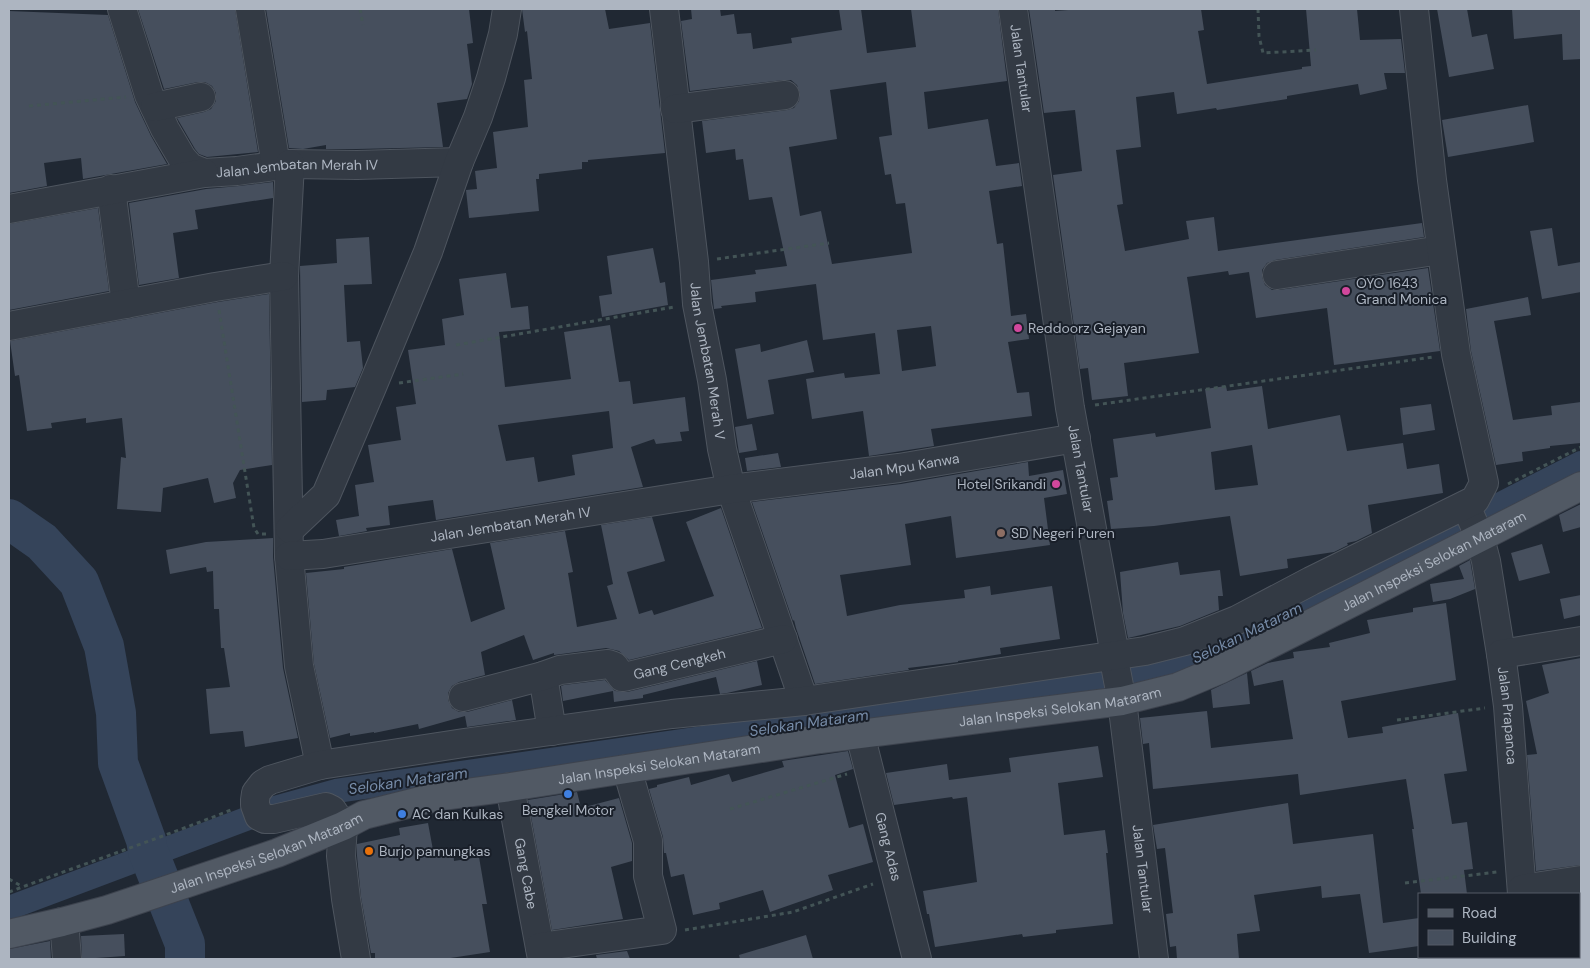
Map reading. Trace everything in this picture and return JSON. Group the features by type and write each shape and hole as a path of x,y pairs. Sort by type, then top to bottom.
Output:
{"main road":[{"name":"Jalan Inspeksi Selokan Mataram","path":"9,934 107,910 277,853 343,826 364,815 436,796 510,787 860,734 1118,678 1178,687 1212,673 1319,598 1473,516 1581,486"}],"street":[{"name":"Jalan Jembatan Merah IV","path":"122,9 152,101 165,129 182,158 190,167 204,173 237,171 283,164 357,165 459,162"},
{"path":"250,9 283,164 289,556 299,666 320,765"},
{"path":"290,529 326,495 372,387 428,252 459,162 478,117 504,34 507,9"},
{"name":"Jalan Jembatan Merah V","path":"664,9 694,262 697,304 712,380 722,449 732,489 804,701"},
{"name":"Jalan Tantular","path":"1013,9 1070,408 1118,678 1154,959"},
{"path":"356,959 341,856 343,826 332,810 326,807 274,819 265,819 256,807 256,792 262,784 320,765 672,714 804,701 1118,678 1145,651 1185,640 1237,620 1319,598 1473,516 1484,483 1456,354 1432,180 1414,9"},
{"path":"676,109 785,95"},
{"path":"152,101 201,97"},
{"path":"9,209 204,173"},
{"path":"111,189 126,304"},
{"path":"1277,274 1441,250"},
{"path":"9,326 215,287 284,276"},
{"name":"Jalan Mpu Kanwa","path":"732,489 899,468 1076,438"},
{"name":"Jalan Jembatan Merah IV","path":"289,556 323,554 732,489"},
{"name":"Jalan Prapanca","path":"1473,516 1486,561 1508,706 1521,884"},
{"name":"Gang Cengkeh","path":"463,697 560,670 608,664 614,666 624,677 783,639"},
{"path":"1501,654 1581,641"},
{"path":"543,676 552,730"},
{"name":"Gang Adas","path":"860,734 916,959"},
{"path":"541,953 662,930 648,876 648,841 628,769"},
{"name":"Gang Cabe","path":"510,787 541,953"},
{"path":"1521,884 1581,880"},
{"path":"62,922 67,959"}],"path":[{"path":"360,9 363,25"},
{"path":"1258,9 1262,53 1316,50"},
{"path":"29,106 152,101"},
{"path":"694,262 829,243"},
{"path":"215,287 254,528"},
{"path":"456,345 697,304"},
{"path":"1070,408 1456,354"},
{"path":"372,387 463,374"},
{"path":"1473,516 1581,447"},
{"path":"1396,720 1508,706"},
{"path":"730,810 869,767"},
{"path":"9,892 180,830 256,807"},
{"path":"662,930 677,931 793,912 896,876"},
{"path":"9,879 23,887"},
{"path":"1405,883 1521,884"}],"building":[{"path":"138,9 235,9 258,152 207,157 199,154 177,118 211,109 216,101 216,93 212,86 205,82 164,89"},
{"path":"266,9 469,9 473,43 467,44 472,84 467,99 437,103 443,147 326,149 326,145 303,149 289,148"},
{"path":"522,9 605,9 609,29 650,23 665,153 588,160 588,162 582,162 582,169 539,174 539,179 536,179 539,211 469,218 466,190 477,189 475,171 497,168 493,132 528,127 524,80 532,79 527,31 525,32"},
{"path":"691,9 720,9 721,16 734,14 737,34 751,33 753,49 792,43 791,38 842,30 839,9 861,9 867,53 916,47 911,9 998,9 1007,81 924,92 928,129 988,119 996,166 1019,163 1022,186 989,191 997,244 1003,243 1011,316 1026,314 1029,339 1008,342 1017,393 1029,392 1032,416 931,429 934,446 869,456 863,411 812,419 806,379 844,373 845,378 880,374 875,333 823,340 816,284 755,292 756,302 721,306 722,308 714,309 711,280 756,274 755,270 787,266 772,197 749,200 743,159 736,160 735,149 706,153 702,121 787,110 794,108 799,101 800,94 797,85 791,80 690,91 681,21 692,19","holes":["886,82 892,135 879,137 885,175 891,174 896,204 905,203 912,253 832,264 821,211 800,216 789,147 837,139 830,90","931,326 936,366 902,371 897,330"]},
{"path":"1029,9 1055,9 1055,11 1081,9 1201,9 1204,30 1198,31 1207,84 1311,66 1306,9 1357,9 1360,40 1401,39 1405,73 1384,73 1387,89 1360,95 1358,84 1287,96 1287,99 1177,114 1174,92 1136,97 1141,147 1116,150 1123,204 1117,205 1125,251 1189,239 1186,221 1214,217 1218,251 1422,223 1424,237 1275,260 1267,263 1262,270 1262,277 1265,285 1272,290 1279,290 1428,268 1440,351 1334,365 1327,308 1256,318 1249,272 1229,275 1228,271 1187,277 1199,353 1124,363 1128,396 1092,400 1088,368 1080,369 1053,175 1082,171 1075,110 1044,113"},
{"path":"1437,9 1467,9 1472,37 1487,34 1494,69 1449,77"},
{"path":"1512,9 1581,9 1581,59 1563,60 1562,34 1514,39"},
{"path":"9,11 108,15 135,102 167,164 83,179 81,158 44,163 47,186 9,193"},
{"path":"1528,105 1534,142 1448,157 1442,120"},
{"path":"273,182 273,198 195,210 198,229 173,233 179,278 139,285 129,203 206,189"},
{"path":"98,208 109,291 9,310 9,224"},
{"path":"1552,228 1558,266 1581,262 1581,292 1542,299 1530,231"},
{"path":"369,237 372,284 344,285 347,342 360,341 363,368 355,387 327,390 326,400 302,402 300,266 337,263 336,239"},
{"path":"653,248 660,283 665,282 668,305 602,317 599,296 612,294 607,256"},
{"path":"506,273 511,308 528,306 530,329 499,332 505,387 571,379 564,332 610,325 619,382 630,381 633,404 685,397 689,431 680,432 682,441 656,444 654,439 631,447 643,487 436,520 433,500 388,506 390,525 366,528 367,531 339,536 336,520 359,516 355,485 374,482 368,445 401,440 396,407 416,404 408,350 445,345 442,319 464,315 459,279","holes":["609,411 613,448 572,455 575,475 538,482 534,457 506,461 498,425"]},
{"path":"269,294 272,465 240,470 233,483 236,498 214,503 208,478 163,488 161,512 117,509 121,457 126,458 122,418 86,423 86,418 51,423 52,428 27,431 19,375 15,376 10,341"},
{"path":"1528,297 1531,315 1494,321 1513,420 1552,415 1551,406 1581,402 1581,443 1550,446 1550,448 1522,452 1523,461 1496,465 1471,351 1466,309"},
{"path":"807,340 814,372 768,380 774,414 747,419 735,349 760,344 761,352"},
{"path":"1226,386 1227,391 1262,386 1268,429 1340,415 1347,451 1403,443 1407,469 1439,464 1443,493 1368,505 1372,533 1347,543 1348,545 1334,552 1287,559 1288,568 1240,576 1230,516 1154,526 1111,529 1107,501 1113,500 1110,478 1118,477 1113,439 1155,433 1156,437 1211,428 1205,389","holes":["1252,445 1258,485 1215,490 1211,452"]},
{"path":"1431,404 1435,430 1403,435 1400,408"},
{"path":"752,424 757,450 739,453 735,427"},
{"path":"778,453 781,467 747,471 745,458"},
{"path":"1028,462 1029,476 1063,470 1067,494 1044,498 1050,545 956,558 951,516 905,524 911,565 840,575 847,616 900,605 965,598 964,590 990,586 991,595 1052,586 1060,639 1000,648 1001,654 958,662 908,668 909,670 815,684 752,502 901,484"},
{"path":"1581,504 1581,527 1563,532 1559,515"},
{"path":"721,508 762,628 629,660 619,651 606,648 554,655 554,653 533,660 524,635 481,652 485,675 459,682 452,686 448,693 448,700 452,708 459,712 467,712 512,700 516,720 467,727 465,716 419,729 418,724 374,733 350,736 350,733 330,738 314,664 306,573 344,569 344,567 452,549 471,622 505,609 490,543 565,531 573,572 568,573 577,627 617,619 607,586 613,584 601,525 652,517 665,561 627,572 639,614 652,610 654,615 714,596 686,522"},
{"path":"273,538 283,668 298,738 245,747 243,731 210,734 206,689 230,687 224,648 221,648 219,609 214,609 213,571 207,572 206,567 170,574 166,550 206,542"},
{"path":"1542,544 1550,573 1519,581 1511,553"},
{"path":"1470,560 1475,589 1450,599 1433,602 1430,584 1464,579 1459,566"},
{"path":"1178,562 1180,575 1220,570 1223,596 1218,596 1219,610 1180,626 1128,638 1123,613 1120,572"},
{"path":"1581,595 1581,615 1564,619 1560,599"},
{"path":"1446,603 1456,680 1341,701 1348,738 1383,733 1382,727 1458,713 1467,771 1444,774 1452,824 1467,822 1473,869 1464,870 1467,893 1421,893 1406,779 1300,795 1298,774 1153,789 1149,743 1143,744 1140,718 1207,711 1211,748 1293,739 1283,680 1254,686 1251,671 1268,663 1294,658 1293,652 1330,647 1329,643 1370,633 1367,620 1413,612 1413,608"},
{"path":"1581,658 1581,865 1536,871 1527,755 1537,754 1526,701 1549,693 1542,665"},
{"path":"757,661 762,685 727,693 720,694 716,677 643,695 643,698 614,702 613,691 563,701 561,686 564,685 605,680 615,691 627,692"},
{"path":"1247,673 1250,704 1213,708 1211,690"},
{"path":"1098,746 1103,777 1058,783 1064,835 1105,830 1113,924 1056,930 1056,933 1023,937 1022,934 935,947 923,891 977,882 967,797 953,799 952,797 894,805 886,773 947,764 949,780 1011,772 1009,758"},
{"path":"848,751 853,769 835,775 849,828 863,824 873,862 828,875 833,890 770,912 763,890 719,903 720,909 693,915 684,874 671,877 666,853 664,853 663,837 649,789 657,787 657,785 689,777 691,785 729,774 732,782 784,767 782,761"},
{"path":"577,792 581,808 619,798 632,843 632,861 611,867 623,919 552,930 528,800"},
{"path":"1288,803 1293,844 1373,834 1383,923 1418,918 1418,946 1369,953 1360,894 1322,898 1321,886 1254,895 1260,931 1237,934 1239,959 1177,959 1176,946 1170,947 1166,914 1173,913 1165,848 1157,849 1153,825"},
{"path":"428,823 433,850 453,848 454,861 479,857 487,904 482,904 490,952 444,959 375,959 375,953 371,953 361,897 357,844 400,835 399,828"},
{"path":"124,934 125,956 82,959 81,936"},
{"path":"806,935 813,959 740,959 739,955"},
{"path":"50,941 51,959 9,959 9,949"},
{"path":"627,951 630,959 597,959 596,955"}],"waterway":[{"name":"Selokan Mataram","path":"9,908 278,807 336,791 925,706 1141,672 1191,662 1581,463"},
{"path":"9,519 42,542 79,582 104,646 116,713 118,763 146,840 148,851 185,944 185,959"}],"place":[{"name":"OYO 1643 Grand Monica","path":"1346,291"},
{"name":"Reddoorz Gejayan","path":"1018,328"},
{"name":"Hotel Srikandi","path":"1056,484"},
{"name":"SD Negeri Puren","path":"1001,533"},
{"name":"Bengkel Motor","path":"568,794"},
{"name":"AC dan Kulkas","path":"402,814"},
{"name":"Burjo pamungkas","path":"369,851"}]}
